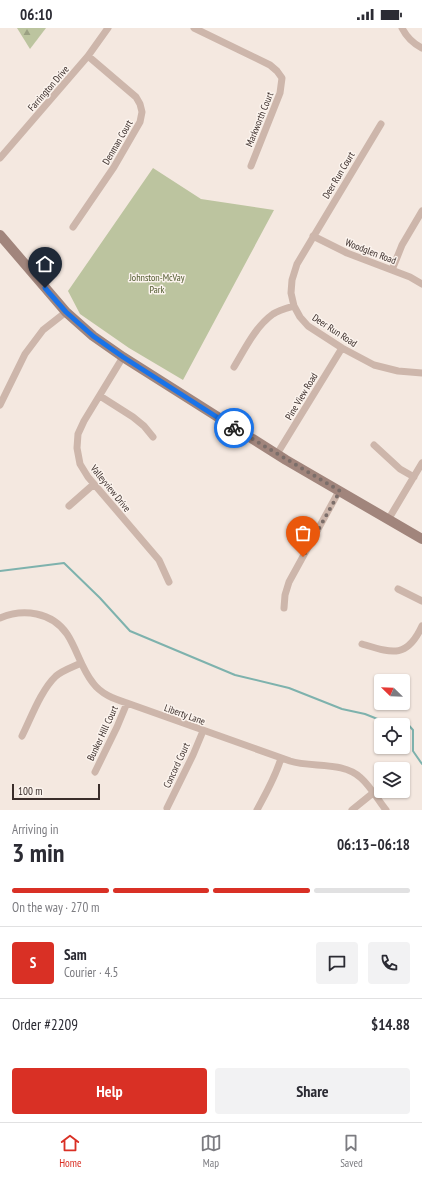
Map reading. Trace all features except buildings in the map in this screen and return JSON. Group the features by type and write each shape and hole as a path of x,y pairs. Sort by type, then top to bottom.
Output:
{"street":[{"name":"Farrington Drive","path":"0,158 88,56 108,28"},
{"name":"Markworth Court","path":"194,28 270,65 282,78 280,93 251,166"},
{"path":"402,28 405,34 422,48"},
{"name":"Denman Court","path":"73,227 103,184 124,150 140,122 142,112 136,97 88,56"},
{"name":"Deer Run Court","path":"314,236 381,124"},
{"path":"392,270 402,245 422,211"},
{"path":"0,235 66,312 93,336 123,357 277,454 422,539"},
{"name":"Woodglen Road","path":"314,236 347,253 410,277 422,284"},
{"name":"Deer Run Road","path":"314,236 297,264 292,280 291,293 294,306 300,317 308,326 342,348 374,365 398,371 422,373"},
{"path":"234,367 254,334 267,319 274,314 294,306"},
{"path":"0,405 25,354 44,330 66,312"},
{"name":"Pine View Road","path":"277,454 342,348"},
{"name":"Valleyview Drive","path":"123,357 84,421 78,434 77,448 80,464 88,477 159,560 169,582"},
{"path":"100,396 133,417 144,426 153,437"},
{"path":"374,445 400,469 414,477"},
{"path":"388,520 422,463"},
{"path":"69,506 94,484"},
{"path":"284,608 289,582 340,491"},
{"path":"398,589 422,601"},
{"name":"Liberty Lane","path":"0,618 15,613 25,612 46,617 57,624 68,635 93,684 108,696 298,764 326,766 347,770 361,778 386,810"},
{"path":"362,644 387,652 402,650 417,638 422,626"},
{"path":"22,736 40,698 49,684 57,676 81,663"},
{"name":"Bunker Hill Court","path":"95,772 127,703"},
{"name":"Concord Court","path":"167,808 203,731"},
{"path":"258,810 269,789 281,758"},
{"path":"352,810 373,793"}],"green space":[{"path":"17,28 46,28 30,49"},
{"name":"Johnston-McVay Park","path":"153,168 201,199 274,210 183,380 129,348 80,314 68,291"}],"waterway":[{"path":"0,571 64,563 100,598 130,631 235,675 289,688 342,709 365,714 385,722 404,720 413,730 413,751 422,764"}],"way so far":[{"path":"234,428 340,491 303,557"}],"route":[{"path":"45,288 66,312 93,336 234,428"}]}
